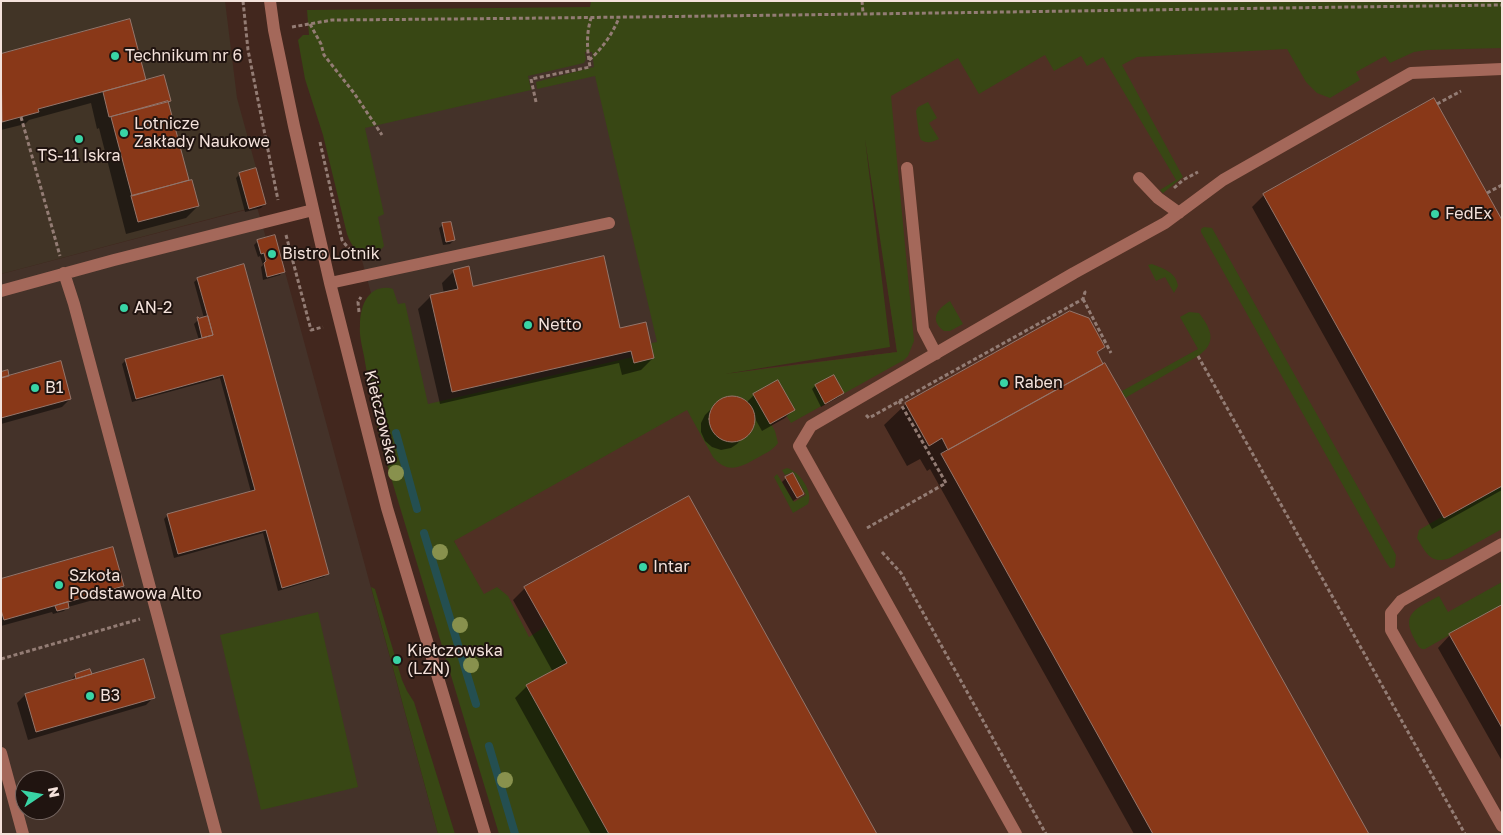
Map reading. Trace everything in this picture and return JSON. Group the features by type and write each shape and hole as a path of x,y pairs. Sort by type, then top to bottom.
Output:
{"street":[{"name":"Kiełczowska","path":"270,1 290,110 313,210 387,508 485,834"},
{"path":"1016,834 799,446 811,426 1066,278 1165,223 1232,174 1411,73 1502,69"},
{"path":"907,168 923,329 936,354"},
{"path":"1140,178 1158,198 1178,213"},
{"path":"1,291 64,273 313,210"},
{"path":"330,283 609,223"},
{"path":"64,273 74,304 216,834"},
{"path":"1502,544 1401,601 1391,613 1391,630 1502,826"},
{"path":"1,753 23,834"}],"path":[{"path":"242,1 248,50 278,203"},
{"path":"862,1 863,13"},
{"path":"274,30 332,20 619,18 1502,5"},
{"path":"536,102 531,79 590,67 586,44 591,18"},
{"path":"589,60 598,52 612,33 619,18"},
{"path":"310,24 321,44 324,55 354,93 382,135"},
{"path":"21,117 64,273"},
{"path":"1487,193 1502,185"},
{"path":"284,226 310,330 325,326"},
{"path":"1083,300 1111,353"},
{"path":"1198,356 1465,834"},
{"path":"870,534 867,527 946,483 899,401"},
{"path":"878,547 901,573 1046,834"},
{"path":"1,659 157,614"}],"shaded area":[{"name":"Lotnicze Zakłady Naukowe","path":"1,1 225,1 237,98 266,204 1,274"},
{"path":"1502,15 1502,834 540,834 417,414 897,352 862,111 864,26"},
{"path":"596,52 671,382 417,414 371,293 340,181 316,62"},
{"path":"257,207 266,238 275,235 438,834 1,834 1,274"}],"green space":[{"path":"591,1 1502,1 1502,48 1427,50 1414,52 1390,63 1385,56 1356,72 1360,80 1330,98 1317,93 1306,82 1287,49 1137,57 1122,65 1183,177 1163,193 1160,190 1176,180 1103,57 1087,66 1081,56 1054,71 1045,55 979,94 958,58 891,96 914,341 908,356 791,423 786,415 771,424 778,443 767,453 740,466 729,468 719,463 713,457 687,410 454,541 484,594 497,587 508,596 529,637 546,626 567,663 527,685 609,834 499,834 382,448 361,340 360,320 366,299 373,291 378,289 393,289 398,304 405,303 428,404 633,357 635,363 654,358 651,343 657,342 595,76 537,89 536,82 594,67 592,52 585,52 586,59 584,63 528,76 531,90 365,128 384,214 378,217 384,246 377,254 366,254 354,248 347,234 323,135 305,79 298,40 303,35 309,35 307,10 590,7","holes":["865,139 897,352 725,374 890,347"]},
{"path":"928,102 937,118 929,123 939,139 932,142 921,140 916,111 918,107"},
{"path":"1204,227 1212,228 1396,555 1393,568 1390,568 1386,562 1201,232 1201,229"},
{"path":"1152,264 1175,277 1178,286 1174,293 1165,277 1156,281 1148,265"},
{"path":"950,301 963,324 950,331 944,331 937,323 936,315"},
{"path":"1189,312 1199,313 1207,325 1210,336 1208,346 1198,356 1125,398 1122,391 1198,349 1180,317"},
{"path":"787,468 796,473 804,483 809,494 808,504 793,513 774,477 777,474 794,502 806,495 793,472 785,475 782,470"},
{"path":"1502,486 1502,529 1450,558 1438,560 1426,553 1417,538 1419,530 1443,516 1445,518"},
{"path":"1502,582 1502,605 1425,649 1419,647 1413,636 1409,621 1415,610 1439,596 1448,612"},
{"path":"371,587 375,589 402,680 414,702 455,834 438,834"},
{"path":"318,612 358,787 261,810 220,635"}],"building":[{"path":"130,19 146,80 38,109 39,112 2,122 1,54"},
{"path":"164,75 171,101 109,117 103,92"},
{"path":"1434,98 1502,220 1502,486 1444,518 1263,194"},
{"path":"168,101 189,180 132,196 111,117"},
{"path":"256,168 266,204 249,209 239,173"},
{"path":"192,180 199,206 138,222 131,196"},
{"path":"451,222 455,240 446,242 442,223"},
{"path":"275,235 285,272 267,277 264,253 261,254 257,240"},
{"name":"Netto","path":"604,256 620,328 646,322 654,358 634,363 631,351 452,392 430,295 458,289 453,270 469,266 473,286"},
{"path":"244,264 329,574 282,588 266,530 178,554 167,514 255,490 223,375 136,399 125,359 213,335 197,278"},
{"name":"Raben","path":"1070,311 1089,318 1105,347 1097,352 1103,364 948,450 942,438 929,446 905,403"},
{"path":"208,316 213,335 202,338 197,317"},
{"name":"B1","path":"61,361 71,399 1,418 1,378"},
{"path":"1105,363 1369,834 1153,834 941,454"},
{"path":"8,370 9,376 1,378 1,372"},
{"path":"834,375 844,393 825,404 815,385"},
{"path":"778,380 795,410 770,424 753,394"},
{"path":"732,396 745,400 751,406 755,419 751,432 745,438 732,442 719,438 713,432 709,419 713,406 719,400"},
{"path":"793,473 804,494 797,498 785,477"},
{"path":"689,496 877,834 609,834 526,685 567,663 524,587"},
{"path":"113,547 124,586 4,620 1,610 1,579"},
{"path":"68,602 69,608 57,611 55,606"},
{"path":"1502,605 1502,728 1449,634"},
{"name":"B3","path":"144,659 155,698 36,732 25,694"},
{"path":"90,669 92,674 76,679 75,674"}],"waterway":[{"path":"396,433 417,509"},
{"path":"424,533 476,704"},
{"path":"489,746 515,834"}],"place":[{"name":"Technikum nr 6","path":"115,56"},
{"name":"Lotnicze Zakłady Naukowe","path":"124,133"},
{"name":"TS-11 Iskra","path":"79,139"},
{"name":"FedEx","path":"1435,214"},
{"name":"Bistro Lotnik","path":"272,254"},
{"name":"AN-2","path":"124,308"},
{"name":"Netto","path":"528,325"},
{"name":"Raben","path":"1004,383"},
{"name":"B1","path":"35,388"},
{"name":"Intar","path":"643,567"},
{"name":"Szkoła Podstawowa Alto","path":"59,585"},
{"name":"Kiełczowska (LZN)","path":"397,660"},
{"name":"B3","path":"90,696"}]}
